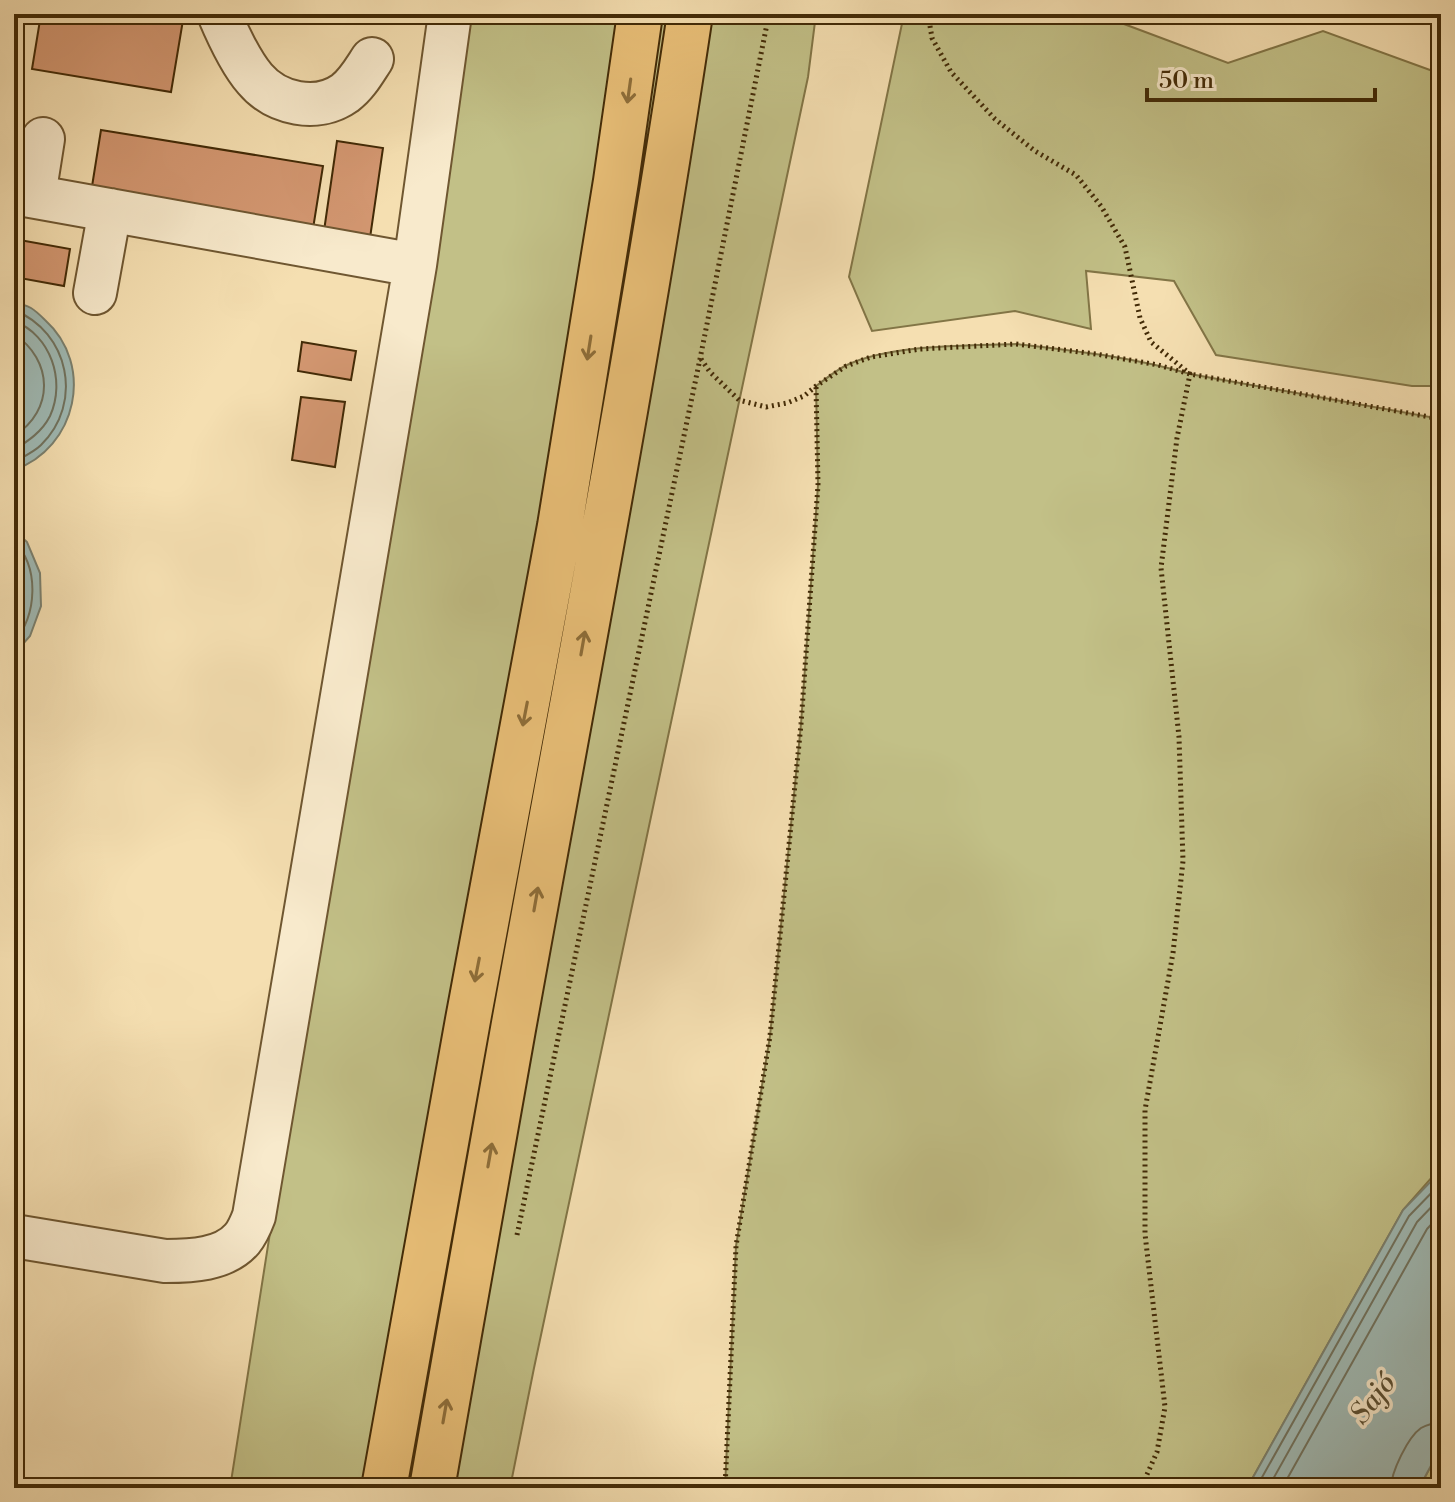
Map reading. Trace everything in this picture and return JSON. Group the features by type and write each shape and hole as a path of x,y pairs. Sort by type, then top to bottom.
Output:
{"highway":[{"path":"384,1488 560,526 640,14"},
{"path":"432,1488 664,186 690,14"}],"lane":[{"path":"219,14 254,78 271,94 293,102 319,104 344,94 360,79 372,59"},
{"path":"14,1236 165,1261 187,1261 229,1250 243,1238 254,1216 415,265 450,14"},
{"path":"43,139 24,195 415,265"},
{"path":"95,293 110,210"}],"path":[{"path":"516,1242 769,14"},
{"path":"928,14 932,38 951,72 995,119 1035,151 1076,175 1101,206 1125,247 1140,318 1151,342 1190,374"},
{"path":"700,359 739,400 766,407 804,396 846,366 871,357 920,349 1016,344 1127,359 1190,374 1441,419"},
{"path":"1141,1488 1157,1452 1165,1407 1145,1234 1145,1110 1173,953 1183,861 1179,737 1161,568 1177,438 1190,374"},
{"path":"725,1488 736,1246 770,1036 801,724 818,485 816,386"}],"shaded area":[{"path":"461,14 816,14 808,77 510,1488 230,1488"},
{"path":"904,14 1107,14 1116,21 1228,63 1323,31 1441,74 1441,386 1412,386 1216,355 1174,281 1086,271 1091,329 1015,311 872,331 849,277"},
{"path":"1016,344 1125,359 1190,374 1441,419 1441,1167 1403,1210 1247,1488 725,1488 736,1246 770,1036 801,724 818,485 816,386 847,365 886,353 930,347"},
{"path":"1441,1447 1441,1488 1419,1488"}],"water":[{"path":"14,301 35,311 61,338 70,359 74,381 72,404 65,425 52,444 35,459 14,470"},
{"path":"14,530 27,542 40,573 41,606 30,636 14,654"},
{"name":"Sajó","path":"1441,1171 1441,1447 1419,1488 1247,1488 1403,1210"}],"building":[{"path":"41,14 184,14 171,92 32,69"},
{"path":"101,130 323,166 312,235 90,199"},
{"path":"337,141 383,148 370,238 324,231"},
{"path":"14,239 70,249 64,286 14,277"},
{"path":"302,342 356,351 351,380 298,371"},
{"path":"301,397 345,402 335,467 292,460"}]}
